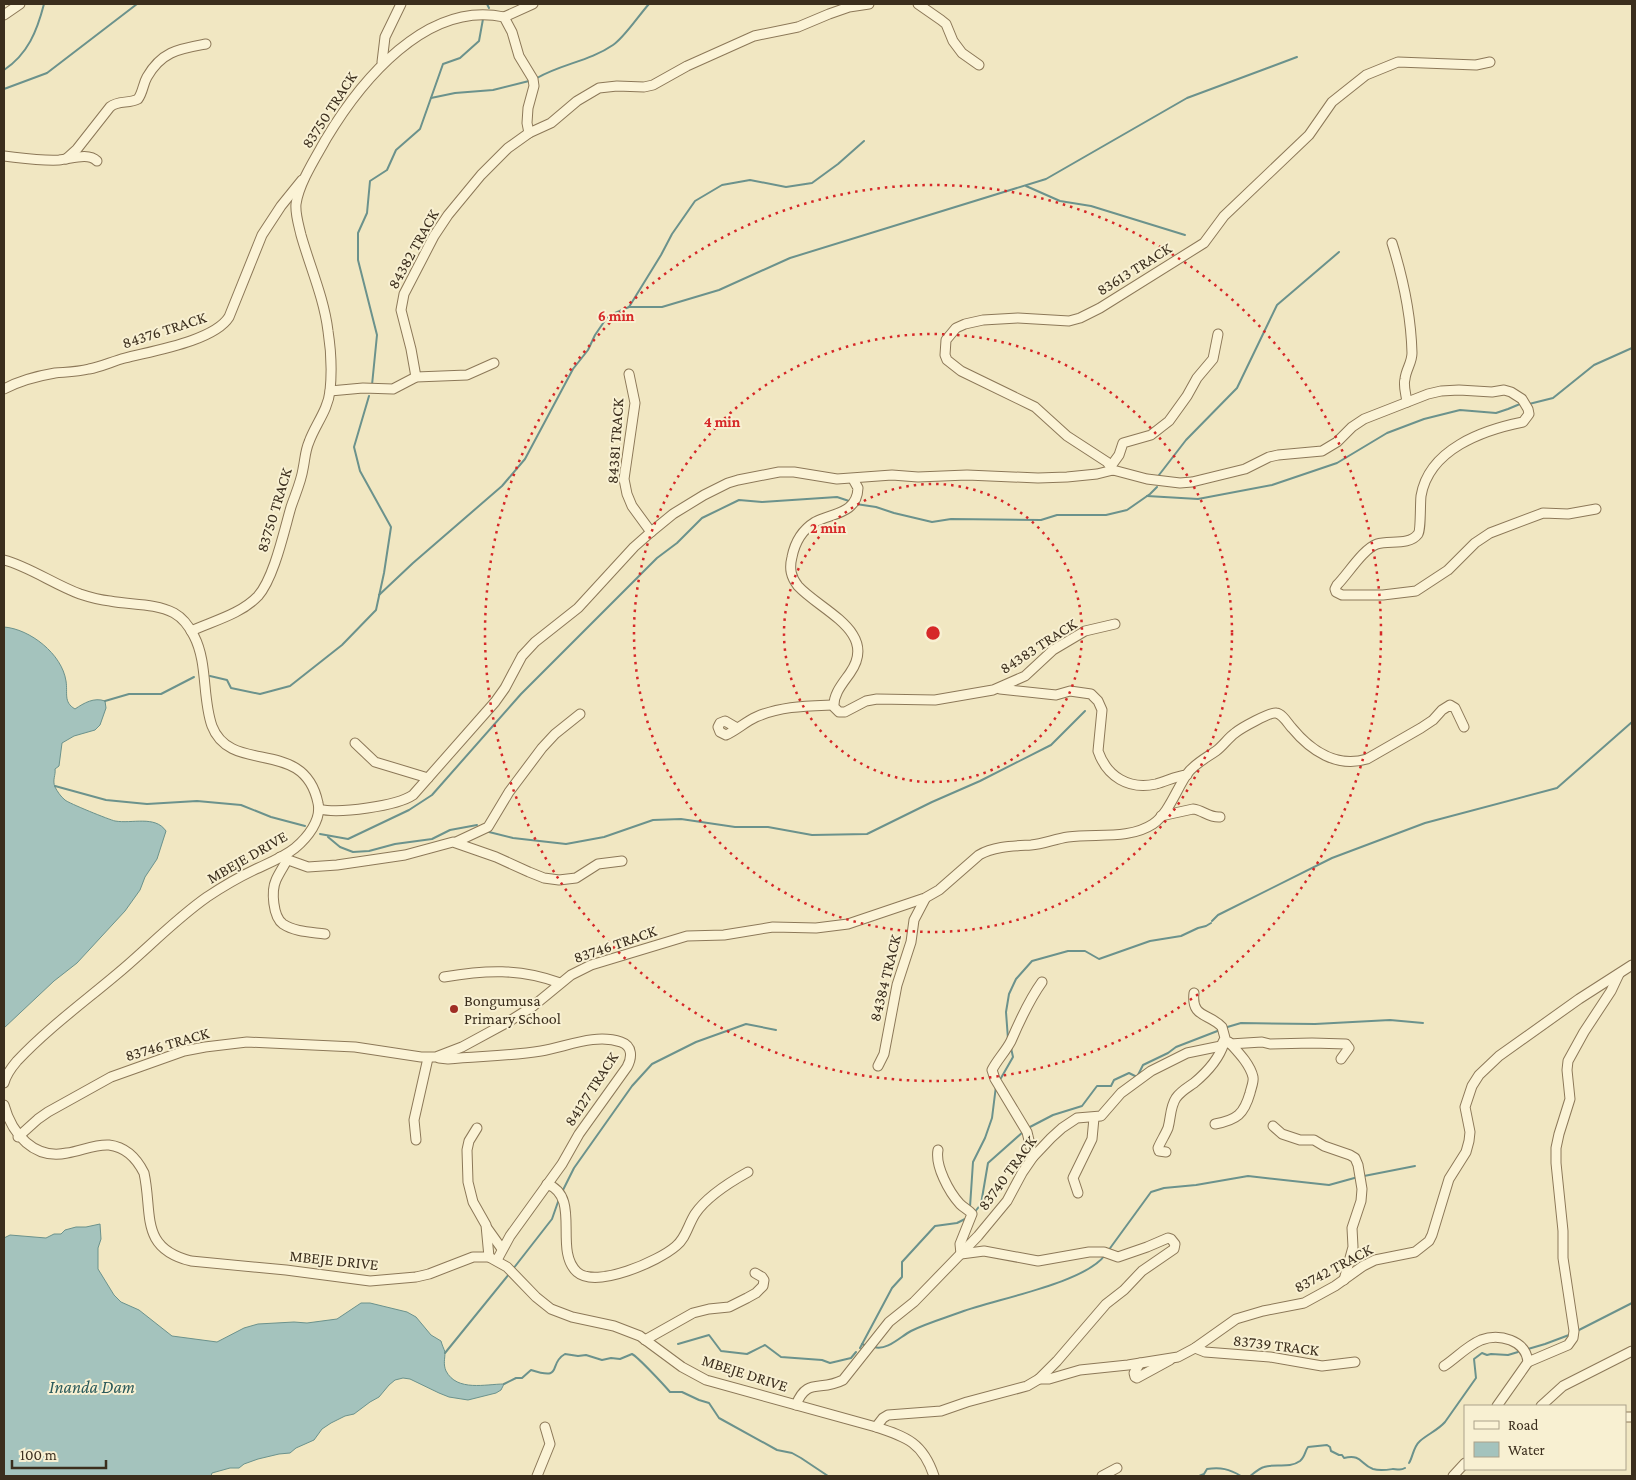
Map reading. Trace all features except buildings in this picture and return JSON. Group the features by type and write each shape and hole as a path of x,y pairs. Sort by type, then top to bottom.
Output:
{"street":[{"path":"4,15 20,4"},
{"path":"382,62 385,37 401,4"},
{"path":"532,4 504,17 512,32 519,56 533,79 534,86 528,108 527,123 529,133 551,123 577,101 599,88 653,85 687,66 754,36 793,29 835,12 869,4"},
{"path":"918,4 942,20 946,24 952,40 962,52 979,64"},
{"name":"83750 TRACK","path":"191,631 224,618 242,608 251,602 265,586 278,552 303,470 308,444 325,409 330,391 326,316 304,246 296,211 296,204 307,174 353,96 382,62 412,34 437,19 472,10 493,13 504,17"},
{"path":"66,159 77,149 110,107 115,103 138,99 148,76 161,59 178,49 206,44"},
{"name":"83613 TRACK","path":"1112,468 1103,458 1068,436 1035,407 961,371 945,355 944,344 951,332 965,324 983,320 1018,318 1069,321 1100,308 1208,240 1224,216 1309,135 1332,102 1366,75 1398,62 1476,65 1490,62"},
{"name":"84382 TRACK","path":"416,377 402,310 404,294 434,236 448,215 480,175 508,148 529,133"},
{"path":"4,156 43,160 87,156 97,161"},
{"name":"84376 TRACK","path":"4,389 24,380 56,373 91,369 166,348 202,336 220,327 229,317 262,235 281,206 307,174"},
{"path":"1392,243 1406,295 1410,324 1412,356 1411,364 1404,380 1407,402"},
{"path":"1112,468 1123,443 1151,435 1169,422 1187,396 1196,378 1213,359 1218,334"},
{"path":"330,391 363,388 387,390 398,387 416,377 467,375 494,363"},
{"name":"84381 TRACK","path":"629,374 635,403 624,479 632,506 651,532"},
{"path":"4,560 80,594 109,601 165,610 180,617 191,631 198,646 206,702 212,726 224,743 240,752 283,762 300,770 311,784 319,809 339,810 403,801 413,795 495,702 506,688 522,656 535,642 578,608 634,547 673,514 704,495 738,480 794,472 828,478 853,479 876,475 918,477 967,475 1038,478 1074,477 1097,474 1112,468 1147,479 1168,482 1192,482 1245,469 1268,457 1322,451 1337,442 1358,422 1407,402 1441,391 1492,392 1504,390 1522,399 1529,414 1524,422 1484,432 1461,443 1442,459 1426,480 1422,490 1418,534 1404,541 1384,542 1372,546 1337,585 1335,589 1338,594 1383,594 1416,591 1448,570 1475,542 1490,533 1543,513 1568,514 1596,509"},
{"path":"737,728 756,717 778,710 799,706 833,705 837,693 856,665 859,650 858,644 849,629 798,586 793,580 790,566 795,544 800,536 815,522 843,513 857,497 858,488 853,479"},
{"name":"84383 TRACK","path":"833,705 841,713 877,698 935,700 997,689 1025,676 1053,650 1085,631 1115,624"},
{"path":"997,689 1056,695 1070,691 1090,694 1098,701 1102,710 1098,751 1107,768 1116,778 1129,784 1145,786 1187,774"},
{"path":"1161,816 1187,774 1198,763 1219,749 1235,733 1273,713 1280,715 1310,748 1321,755 1346,761 1367,759 1421,728 1446,706 1450,705 1455,708 1464,726"},
{"path":"456,842 488,827 509,792 542,748 555,734 580,714"},
{"path":"355,743 375,762 428,778"},
{"path":"1161,816 1193,808 1211,817 1220,818"},
{"name":"MBEJE DRIVE","path":"4,1083 6,1076 16,1062 190,911 221,888 284,858 310,832 319,809"},
{"name":"83746 TRACK","path":"18,1137 48,1112 111,1077 184,1052 205,1047 247,1042 313,1047 355,1047 432,1058 462,1046 523,1013 571,975 591,965 687,936 724,935 773,927 836,926 870,918 925,898 939,890 986,851 1033,845 1066,837 1132,832 1152,825 1161,816"},
{"path":"325,934 295,929 285,925 278,919 274,903 275,881 284,858 308,867 337,866 405,856 448,842 456,842 551,879 576,878 598,864 622,861"},
{"name":"84384 TRACK","path":"878,1066 884,1054 897,985 911,942 914,920 925,898"},
{"name":"83742 TRACK","path":"876,1427 888,1415 941,1411 1027,1386 1039,1379 1049,1379 1080,1370 1172,1358 1195,1348 1236,1319 1263,1311 1304,1303 1375,1260 1415,1252 1429,1241 1449,1179 1466,1152 1470,1141 1465,1106 1478,1074 1488,1064 1579,999 1632,965"},
{"path":"444,977 478,972 495,972 543,977 560,983"},
{"path":"1498,1405 1528,1362 1568,1345 1573,1338 1574,1331 1562,1258 1563,1231 1556,1148 1570,1099 1568,1061 1619,974"},
{"path":"1033,1157 1027,1132 995,1079 992,1070 1011,1042 1017,1025 1042,982"},
{"path":"1194,993 1194,1004 1197,1010 1222,1026 1226,1042 1243,1057 1253,1080 1247,1105 1241,1113 1233,1120 1216,1124"},
{"name":"84127 TRACK","path":"432,1058 448,1059 524,1053 600,1040 622,1042 626,1045 631,1055 627,1067 579,1134 562,1164 493,1259"},
{"path":"1166,1152 1159,1151 1158,1148 1167,1130 1173,1104 1181,1092 1199,1078 1213,1063 1226,1042"},
{"name":"83740 TRACK","path":"796,1405 800,1396 808,1388 835,1384 843,1380 889,1322 914,1302 978,1236 1007,1201 1033,1157 1070,1122 1082,1117 1094,1118 1101,1116 1126,1088 1181,1055 1198,1050 1217,1048 1226,1042 1346,1044 1349,1048 1342,1059"},
{"path":"416,1140 413,1126 414,1120 432,1058"},
{"path":"4,1105 18,1137"},
{"path":"1078,1193 1073,1178 1090,1144 1094,1118"},
{"path":"1273,1126 1282,1134 1300,1140 1314,1140 1355,1158 1362,1189 1361,1201 1352,1228 1353,1247 1344,1280"},
{"path":"478,1128 469,1141 467,1150 468,1182 473,1202 485,1221 493,1259"},
{"name":"MBEJE DRIVE","path":"18,1137 35,1150 49,1154 67,1154 104,1145 110,1145 128,1152 140,1164 144,1173 150,1221 155,1238 163,1249 185,1260 370,1281 416,1277 468,1259 493,1259 507,1267 536,1297 551,1309 572,1317 614,1326 645,1340 682,1367 706,1380 876,1427 902,1436 917,1445 934,1476"},
{"path":"938,1150 938,1163 944,1178 958,1202 972,1214 960,1244 961,1254 984,1251 1038,1261 1089,1252 1104,1252 1118,1257 1154,1245 1168,1238 1174,1241 1174,1249 1142,1271 1124,1290 1106,1304 1039,1379"},
{"path":"547,1184 558,1190 563,1198 567,1245 571,1264 581,1275 596,1278 620,1273 641,1265 674,1247 683,1237 695,1213 726,1186 748,1172"},
{"path":"487,1228 502,1249"},
{"path":"645,1340 693,1313 729,1307 752,1296 760,1289 764,1282 762,1277 755,1273"},
{"path":"1444,1366 1481,1340 1497,1338 1514,1341 1520,1345 1527,1356 1528,1362"},
{"name":"83739 TRACK","path":"1195,1348 1205,1352 1270,1357 1322,1366 1355,1362"},
{"path":"1542,1405 1563,1386 1632,1352"},
{"path":"1140,1363 1134,1373 1135,1378 1172,1358"},
{"path":"538,1476 550,1444 545,1427"},
{"path":"1453,1476 1464,1464"},
{"path":"1102,1476 1117,1468"}],"water":[{"path":"4,627 24,632 34,638 58,661 66,681 67,700 75,709 93,700 105,701 106,708 100,725 95,730 74,736 62,743 59,766 55,769 54,782 61,796 73,804 115,821 156,823 166,831 157,859 145,877 140,890 125,911 77,963 54,981 4,1028"},
{"name":"Inanda Dam","path":"100,1224 101,1239 98,1248 98,1269 114,1295 121,1302 139,1310 172,1336 217,1342 244,1328 258,1324 307,1323 337,1319 361,1303 370,1303 407,1312 416,1317 431,1335 441,1341 445,1352 444,1364 446,1371 457,1382 472,1385 504,1384 501,1390 496,1393 468,1400 449,1397 410,1379 395,1380 379,1397 354,1414 331,1423 322,1429 314,1440 296,1448 290,1453 258,1459 239,1468 230,1468 212,1473 211,1476 4,1476 4,1238 10,1235 46,1238 76,1227"}],"waterway":[{"path":"4,70 19,57 35,33 44,4"},
{"path":"4,89 47,73 137,4"},
{"path":"487,4 489,8"},
{"path":"537,78 595,55 613,45 627,32 649,4"},
{"path":"372,385 377,335 358,260 358,233 367,213 370,181 387,170 396,150 420,129 443,64 460,58 479,41 483,19"},
{"path":"379,595 502,486 525,459 573,369 588,350 595,335 608,316 629,307 662,307 719,290 790,258 1046,179 1187,98 1297,57"},
{"path":"431,98 455,93 493,90 529,81"},
{"path":"629,307 672,234 695,201 722,185 750,180 786,187 812,183 838,164 864,141"},
{"path":"1026,186 1060,201 1091,206 1185,235"},
{"path":"1159,475 1186,440 1237,388 1277,305 1339,252"},
{"path":"1529,404 1553,398 1594,365 1632,348"},
{"path":"210,676 227,680 231,688 260,694 290,686 342,645 376,610 391,527 360,471 354,447 369,396"},
{"path":"1147,496 1198,499 1272,485 1337,463 1387,433 1424,419 1460,410 1496,413 1520,404"},
{"path":"856,504 876,507 932,522 951,519 1041,520 1057,515 1106,515 1127,510 1157,487"},
{"path":"320,834 348,839 409,810 432,795 521,694 657,558 677,543 702,518 739,500 762,502 837,497 849,501"},
{"path":"105,701 129,694 161,694 194,677"},
{"path":"485,831 513,838 566,844 604,837 653,820 681,819 735,827 768,827 812,835 867,834 1051,745 1085,711"},
{"path":"1212,921 1218,915 1332,858 1425,823 1557,788 1632,722"},
{"path":"55,786 106,800 147,804 197,801 241,805 271,817 305,826"},
{"path":"328,837 340,847 353,852 369,851 395,844 432,839 450,830 477,825"},
{"path":"1008,1039 1006,1012 1009,994 1016,979 1032,961 1068,951 1085,951 1099,959 1150,941 1181,936 1211,923"},
{"path":"1224,1028 1241,1023 1315,1024 1390,1020 1423,1023"},
{"path":"562,1192 574,1168 632,1086 652,1064 696,1042 746,1024 776,1030"},
{"path":"1028,1128 1053,1115 1082,1106 1097,1086 1111,1086 1114,1080 1129,1073 1137,1077 1143,1065 1176,1047 1220,1030"},
{"path":"1001,1078 1013,1057 1011,1048"},
{"path":"970,1207 973,1162 985,1138 992,1118 996,1086"},
{"path":"974,1213 981,1204 988,1163 1023,1132"},
{"path":"1364,1176 1415,1166"},
{"path":"1108,1251 1151,1192 1164,1188 1196,1185 1248,1176 1329,1185 1358,1177"},
{"path":"513,1269 552,1219 559,1199"},
{"path":"860,1348 892,1288 902,1277 902,1262 935,1226 957,1223 967,1218"},
{"path":"874,1347 884,1347 911,1331 976,1307 1060,1282 1095,1265 1105,1255"},
{"path":"445,1353 510,1273"},
{"path":"1577,1331 1632,1303"},
{"path":"678,1344 709,1335 721,1351 747,1354 765,1345 781,1357 822,1360 830,1363 851,1358 856,1352"},
{"path":"1528,1349 1569,1335"},
{"path":"862,1344 867,1346"},
{"path":"1409,1463 1418,1443 1445,1422 1476,1378 1474,1359 1482,1353 1487,1355 1508,1355 1518,1352"},
{"path":"504,1384 516,1378 522,1378 531,1370 548,1374 554,1370 557,1362 565,1354 586,1355 602,1360 620,1359 632,1354 670,1392 682,1392 709,1403 719,1418 777,1450 792,1453 828,1476"},
{"path":"1250,1476 1264,1467 1296,1463 1302,1459 1308,1447 1327,1445 1331,1451 1342,1455 1344,1458 1358,1458 1373,1469 1401,1470 1405,1468"},
{"path":"1199,1476 1204,1474 1207,1469 1217,1468 1229,1470 1241,1476"}],"place":[{"name":"Bongumusa Primary School","path":"454,1009"}]}
